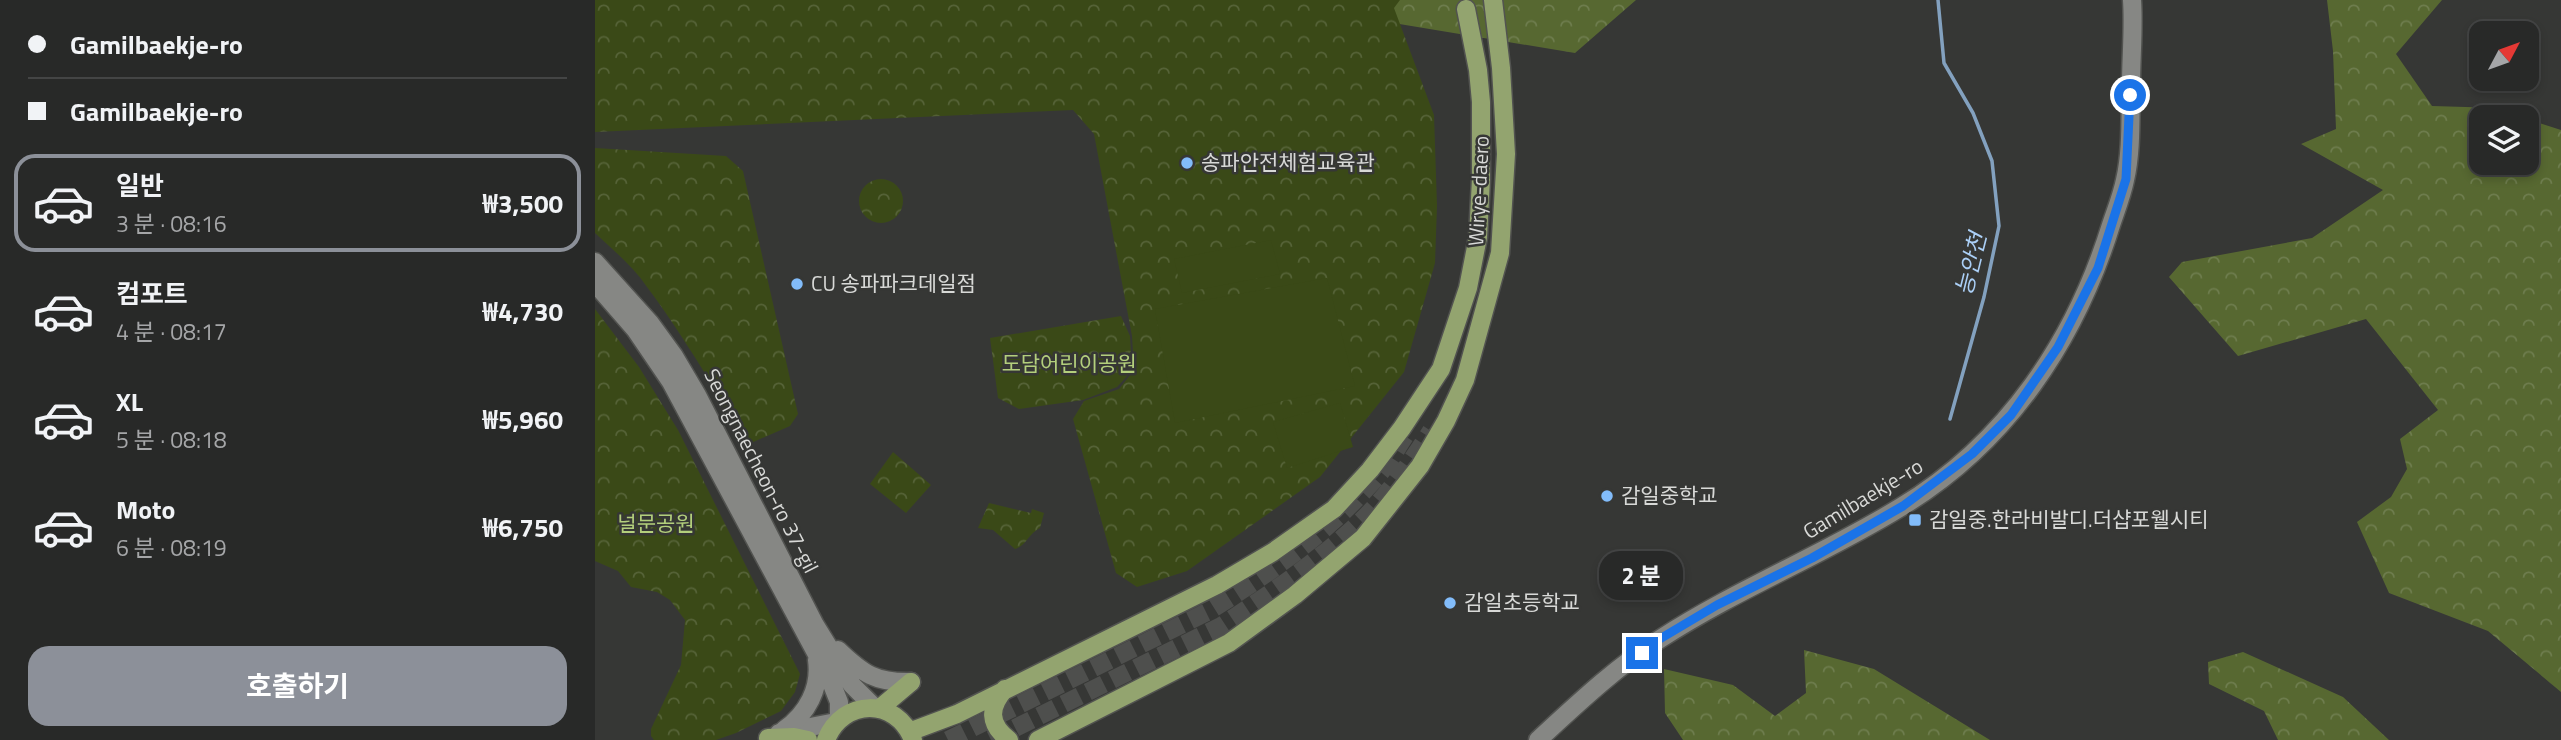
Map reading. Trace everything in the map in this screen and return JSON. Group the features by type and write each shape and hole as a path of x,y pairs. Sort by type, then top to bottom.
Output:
{"main road":[{"name":"Gamilbaekje-ro","path":"1538,740 1609,678 1658,640 1717,605 1812,558 1903,506 1972,454 2011,415 2058,347 2098,268 2126,179 2132,0"},
{"name":"Wirye-daero","path":"1038,740 1229,643 1295,595 1363,538 1420,466 1446,421 1465,380 1500,253 1506,154 1501,68 1493,1"},
{"name":"Wirye-daero","path":"911,736 1217,585 1273,552 1334,509 1370,470 1441,369 1468,288 1478,237 1481,102 1478,70 1466,9"},
{"name":"Seongnaecheon-ro 37-gil","path":"595,262 650,323 697,395 732,482 837,695 838,721"},
{"name":"Seongnaecheon-ro 37-gil","path":"595,284 635,329 671,382 852,685 877,709"},
{"path":"815,625 852,664 871,677 885,681 911,682 877,709"},
{"path":"778,737 796,721 811,699 819,673 815,653"},
{"path":"1005,689 993,705 993,716 996,729 1009,740"},
{"path":"778,737 838,721 856,710 877,709 898,719 911,736"},
{"path":"826,740 838,721"},
{"path":"778,737 807,740"}],"green space":[{"path":"595,0 1400,0 1394,8 1434,115 1437,206 1435,263 1404,372 1320,477 1187,571 1137,587 1116,573 1073,419 1084,401 1119,389 1134,370 1132,336 1094,134 1073,110 595,132"},
{"path":"1306,0 1636,0 1575,53 1321,11"},
{"path":"2327,0 2442,0 2396,54 2432,106 2469,107 2469,175 2539,175 2539,123 2561,130 2561,692 2488,631 2389,593 2357,522 2391,497 2407,469 2400,439 2438,410 2366,319 2238,356 2169,277 2182,262 2312,238 2383,190 2301,144 2336,129 2333,51"},
{"path":"595,148 726,156 743,171 798,414 790,426 751,443 729,416 688,347 641,279 623,258 595,233"},
{"path":"881,179 896,186 903,201 896,216 881,223 866,216 859,201 866,186"},
{"path":"1271,240 1280,274 1182,293 1174,259"},
{"path":"1327,278 1355,386 1175,423 1155,309"},
{"name":"널문공원","path":"595,309 639,367 678,430 800,674 795,692 781,711 716,740 654,740 651,736 651,729 681,665 685,620 670,600 657,592 631,587 618,571 595,561"},
{"name":"도담어린이공원","path":"1121,316 1130,336 1132,371 1117,387 1083,400 1019,409 998,398 990,338"},
{"path":"1340,403 1353,447 1287,468 1273,422"},
{"path":"893,452 931,485 906,513 870,484"},
{"path":"989,503 1031,513 1032,509 1044,513 1040,528 1015,549 993,530 978,528"},
{"path":"1804,650 1874,669 1990,740 1683,740 1665,713 1664,669 1733,685 1775,716 1806,693"},
{"path":"2243,652 2343,697 2389,740 2278,740 2264,711 2209,684 2208,662"}],"waterway":[{"name":"능안천","path":"1938,0 1944,63 1973,113 1992,161 1999,226 1984,297 1950,419"}],"tunnel":[{"path":"991,740 1221,626 1276,589 1312,563 1372,510 1431,431"},
{"path":"948,740 1209,611 1256,581 1301,548 1343,512 1381,472 1405,436"}],"place":[{"name":"송파안전체험교육관","path":"1187,163"},
{"name":"CU 송파파크데일점","path":"797,284"},
{"name":"감일중학교","path":"1607,496"},
{"name":"감일중.한라비발디.더샵포웰시티","path":"1915,520"},
{"name":"감일초등학교","path":"1450,603"}],"route":[{"path":"1642,653 1658,640 1717,605 1812,558 1903,506 1972,454 2011,415 2058,347 2098,268 2126,179 2130,95"}]}
